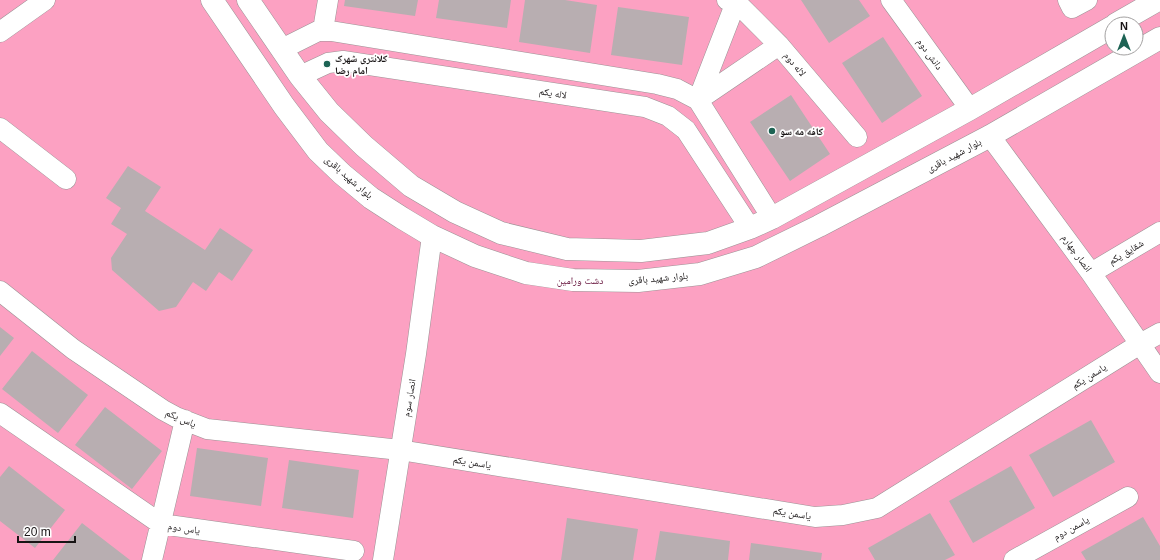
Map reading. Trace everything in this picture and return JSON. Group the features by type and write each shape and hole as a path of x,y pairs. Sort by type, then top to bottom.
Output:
{"street":[{"name":"بلوار شهید باقری","path":"212,0 284,106 318,151 342,174 371,198 432,236 475,256 526,273 573,280 638,281 700,274 756,257 819,226 990,136 1160,38"},
{"path":"248,0 300,76 329,112 364,146 411,186 455,212 502,233 567,249 641,250 708,243 750,228 772,218 970,109 1104,32"},
{"path":"323,30 328,0"},
{"name":"دانش دوم","path":"891,0 970,109"},
{"path":"1068,0 1072,8 1087,0"},
{"path":"1130,16 1158,0"},
{"path":"698,100 732,1"},
{"name":"لاله دوم","path":"732,1 779,45 857,137"},
{"path":"0,32 31,3"},
{"path":"282,49 314,32 323,30 657,84 677,89 698,100 772,218"},
{"path":"698,100 779,45"},
{"name":"لاله یکم","path":"300,76 328,63 343,61 645,107 668,116 686,130 750,228"},
{"path":"970,109 990,136"},
{"path":"0,128 66,180"},
{"name":"انصار چهارم","path":"990,136 1091,273 1160,373"},
{"name":"شقایق یکم","path":"1091,273 1160,232"},
{"name":"انصار سوم","path":"383,560 416,354 432,236"},
{"name":"یاس یکم","path":"0,291 73,349 163,410 207,429 400,450"},
{"name":"یاسمن یکم","path":"400,450 815,517 843,515 877,508 1160,333"},
{"name":"یاس دوم","path":"0,413 161,524 354,551"},
{"path":"152,560 185,420"},
{"name":"یاسمن دوم","path":"1014,560 1128,497"}],"green space":[{"name":"دشت ورامین","path":"0,0 1160,0 1160,560 0,560"}],"building":[{"path":"345,0 418,0 415,16 344,6"},
{"path":"439,0 511,0 507,28 436,18"},
{"path":"525,0 565,0 597,5 590,53 519,42"},
{"path":"801,0 859,0 870,16 829,43"},
{"path":"618,7 689,17 682,65 611,55"},
{"path":"883,37 922,96 882,123 842,63"},
{"path":"791,95 830,154 790,181 750,122"},
{"path":"128,166 161,187 145,211 205,250 220,228 253,250 232,281 219,272 206,291 193,282 176,307 159,311 112,270 111,258 127,234 111,224 121,208 106,198"},
{"path":"0,327 14,338 0,356"},
{"path":"32,351 88,395 58,433 2,389"},
{"path":"105,407 162,451 132,489 75,445"},
{"path":"1091,420 1115,462 1053,497 1029,455"},
{"path":"197,448 268,458 261,506 190,496"},
{"path":"289,460 359,470 353,518 282,508"},
{"path":"9,466 65,510 35,548 0,521 0,477"},
{"path":"1011,466 1035,508 973,543 949,501"},
{"path":"930,513 955,555 945,560 875,560 868,548"},
{"path":"1143,517 1160,546 1160,560 1086,560 1081,552"},
{"path":"567,518 638,529 633,560 561,560"},
{"path":"82,523 130,560 53,560"},
{"path":"660,531 730,541 728,560 655,560"},
{"path":"751,543 822,553 821,560 749,560"}],"place":[{"name":"کلانتری شهرک امام رضا","path":"327,64"},
{"name":"کافه مه سو","path":"772,131"}]}
